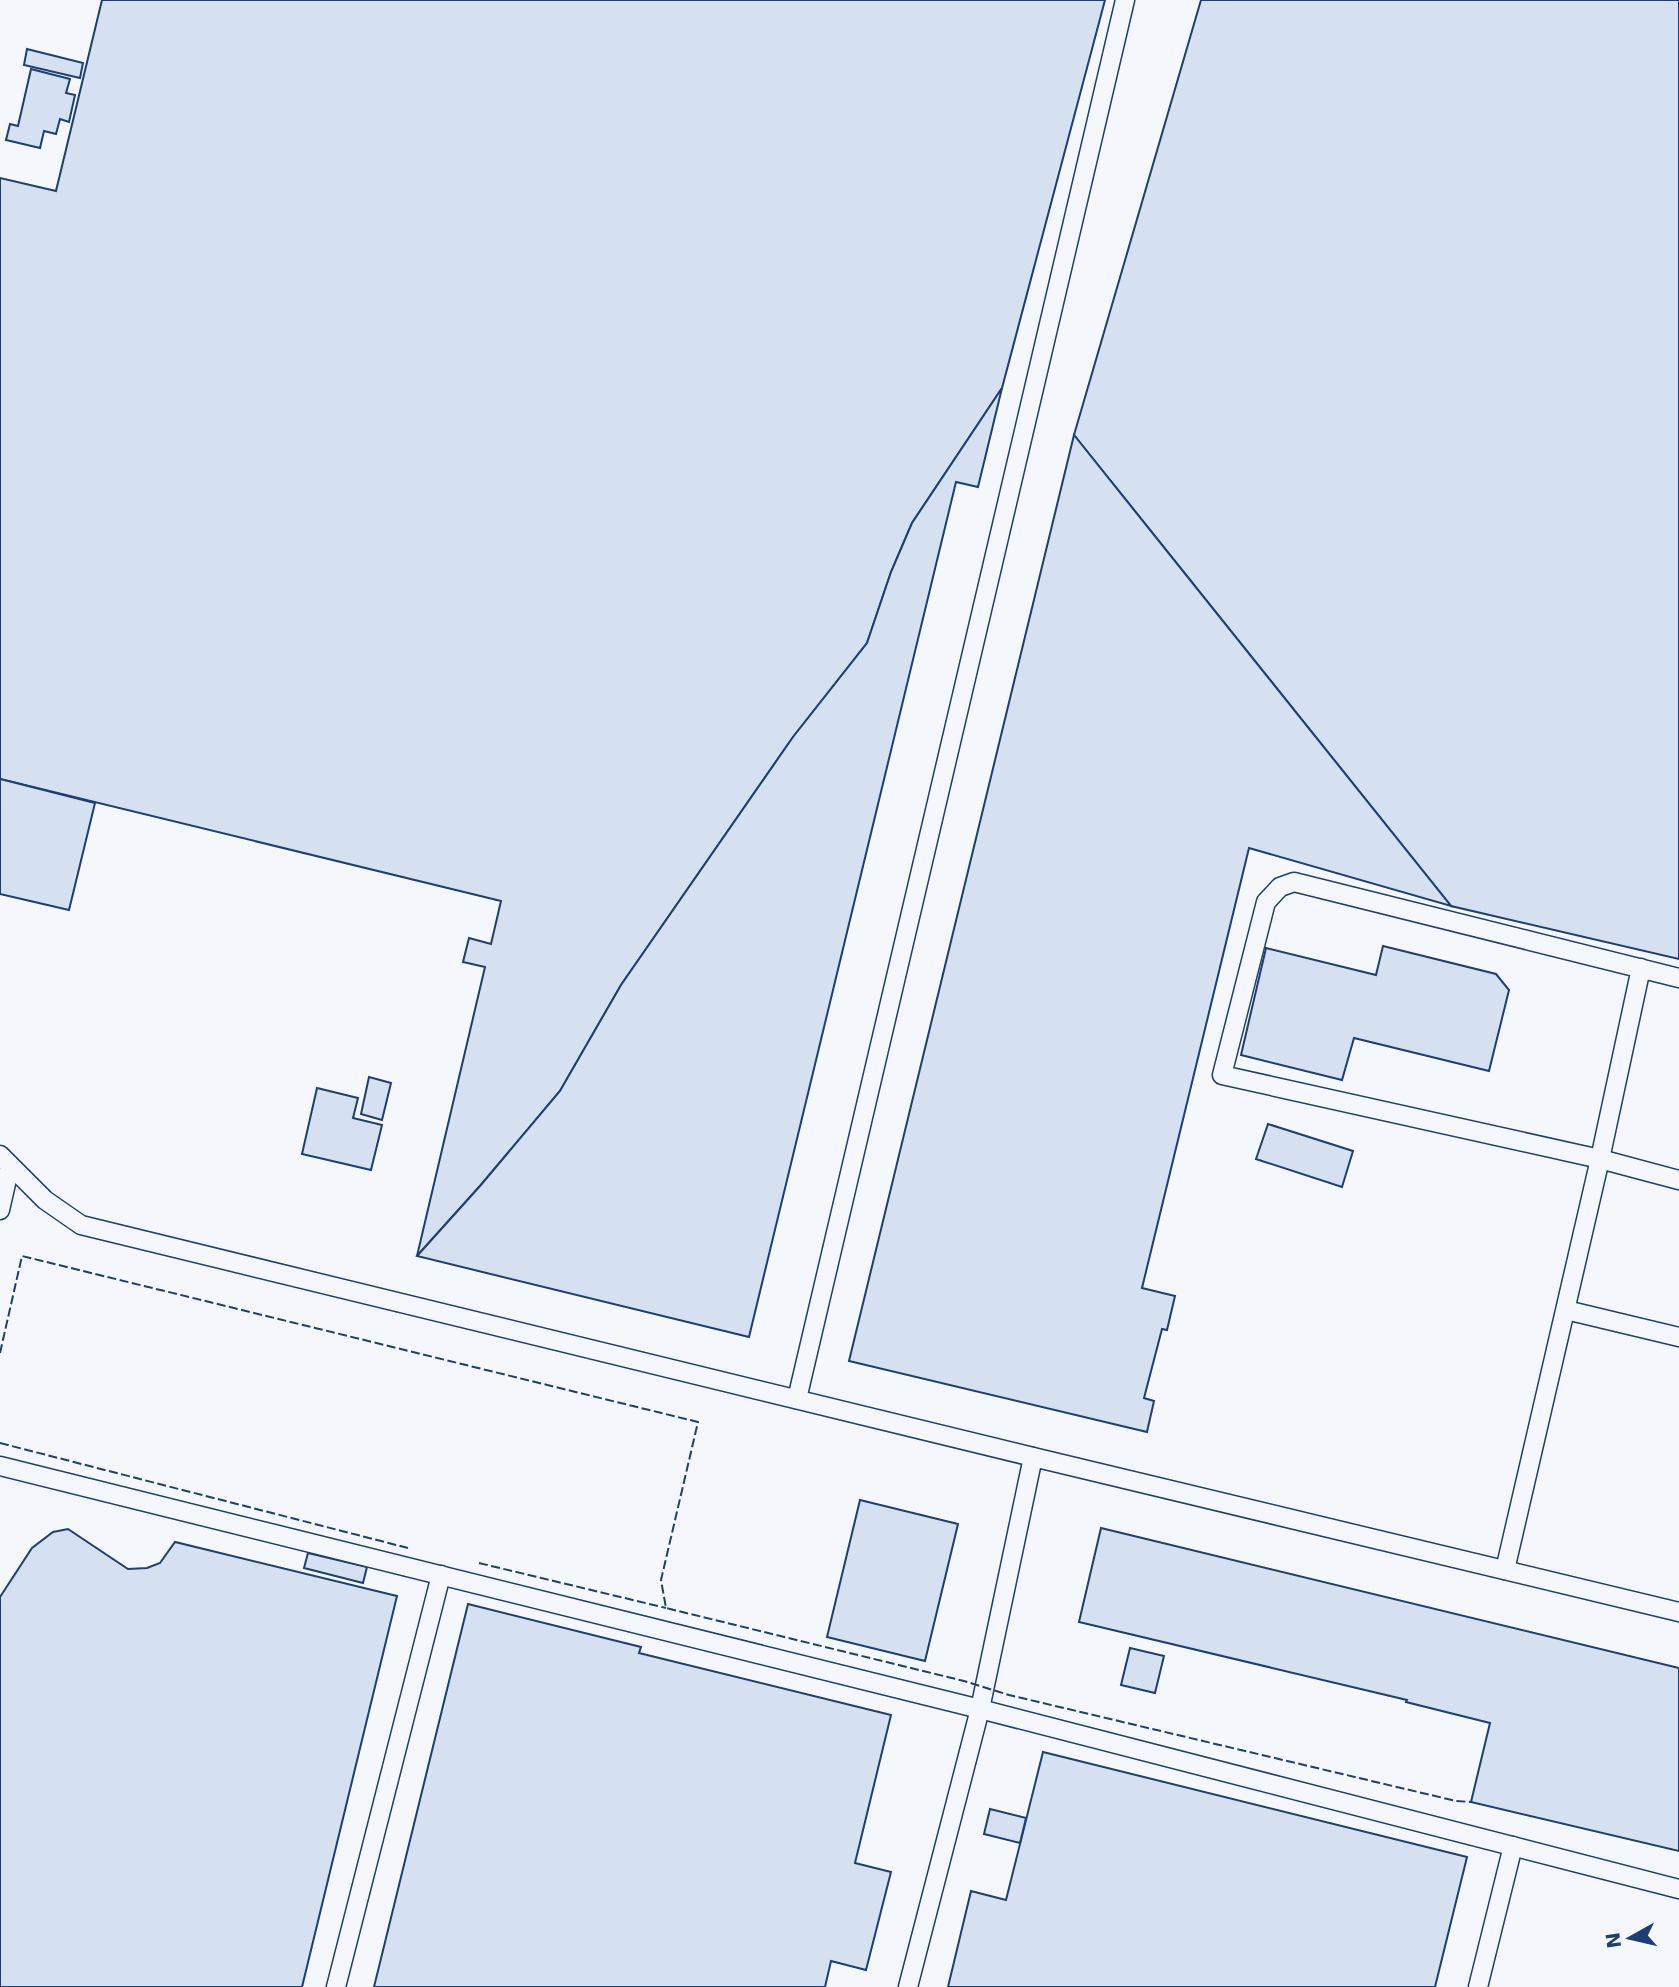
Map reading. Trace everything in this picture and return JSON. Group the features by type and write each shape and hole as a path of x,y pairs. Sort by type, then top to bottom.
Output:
{"lane":[{"path":"797,1399 1125,0"},
{"path":"1679,978 1294,882 1280,887 1266,902 1222,1075 1679,1180"},
{"path":"1505,1570 1600,1160 1641,968"},
{"path":"5,1161 46,1200 80,1225 1679,1612"},
{"path":"0,1210 5,1161"},
{"path":"1566,1310 1679,1337"},
{"path":"908,1987 980,1709 1033,1457"},
{"path":"0,1466 980,1709 1679,1889"},
{"path":"336,1987 441,1575"},
{"path":"1478,1987 1513,1846"}],"building":[{"path":"102,0 1105,0 1002,388 912,523 891,572 867,643 793,737 621,985 560,1091 417,1256 485,967 463,962 469,938 491,944 501,901 0,779 0,178 56,191"},
{"path":"1201,0 1679,0 1679,959 1451,906 1074,435"},
{"path":"27,49 83,63 80,78 24,65"},
{"path":"31,69 70,79 66,93 75,95 69,122 60,119 56,134 44,131 40,148 6,140 10,124 18,126"},
{"path":"1002,388 978,487 956,482 749,1337 417,1256 560,1091 621,985 793,737 867,643 891,572 912,523"},
{"path":"1074,435 1451,906 1249,848 1142,1288 1175,1296 1167,1330 1162,1329 1144,1398 1154,1401 1147,1432 849,1361"},
{"path":"0,779 95,803 69,910 0,894"},
{"path":"1383,946 1496,974 1509,990 1489,1071 1354,1038 1342,1080 1241,1055 1266,948 1376,975"},
{"path":"369,1077 391,1083 382,1120 361,1114"},
{"path":"317,1088 358,1098 353,1118 382,1125 371,1170 302,1154"},
{"path":"1268,1124 1353,1151 1342,1187 1256,1159"},
{"path":"860,1500 958,1524 925,1661 827,1637"},
{"path":"1101,1528 1679,1668 1679,1851 1471,1802 1490,1723 1406,1702 1407,1700 1079,1622"},
{"path":"68,1529 128,1569 147,1568 160,1563 175,1542 397,1596 302,1987 0,1987 0,1597 32,1548 53,1532"},
{"path":"308,1553 367,1567 363,1583 304,1568"},
{"path":"468,1604 641,1647 639,1653 891,1715 855,1863 891,1872 866,1970 831,1961 825,1987 374,1987"},
{"path":"1130,1648 1164,1656 1155,1693 1121,1685"},
{"path":"1043,1752 1467,1857 1435,1987 948,1987 971,1891 1006,1900"},
{"path":"990,1809 1026,1818 1020,1843 984,1834"}],"fence":[{"path":"0,1353 22,1256 698,1422 661,1580 666,1608 964,1681 1009,1695 1456,1801 1471,1802"},
{"path":"0,1443 408,1548"},
{"path":"479,1563 666,1608"}]}
